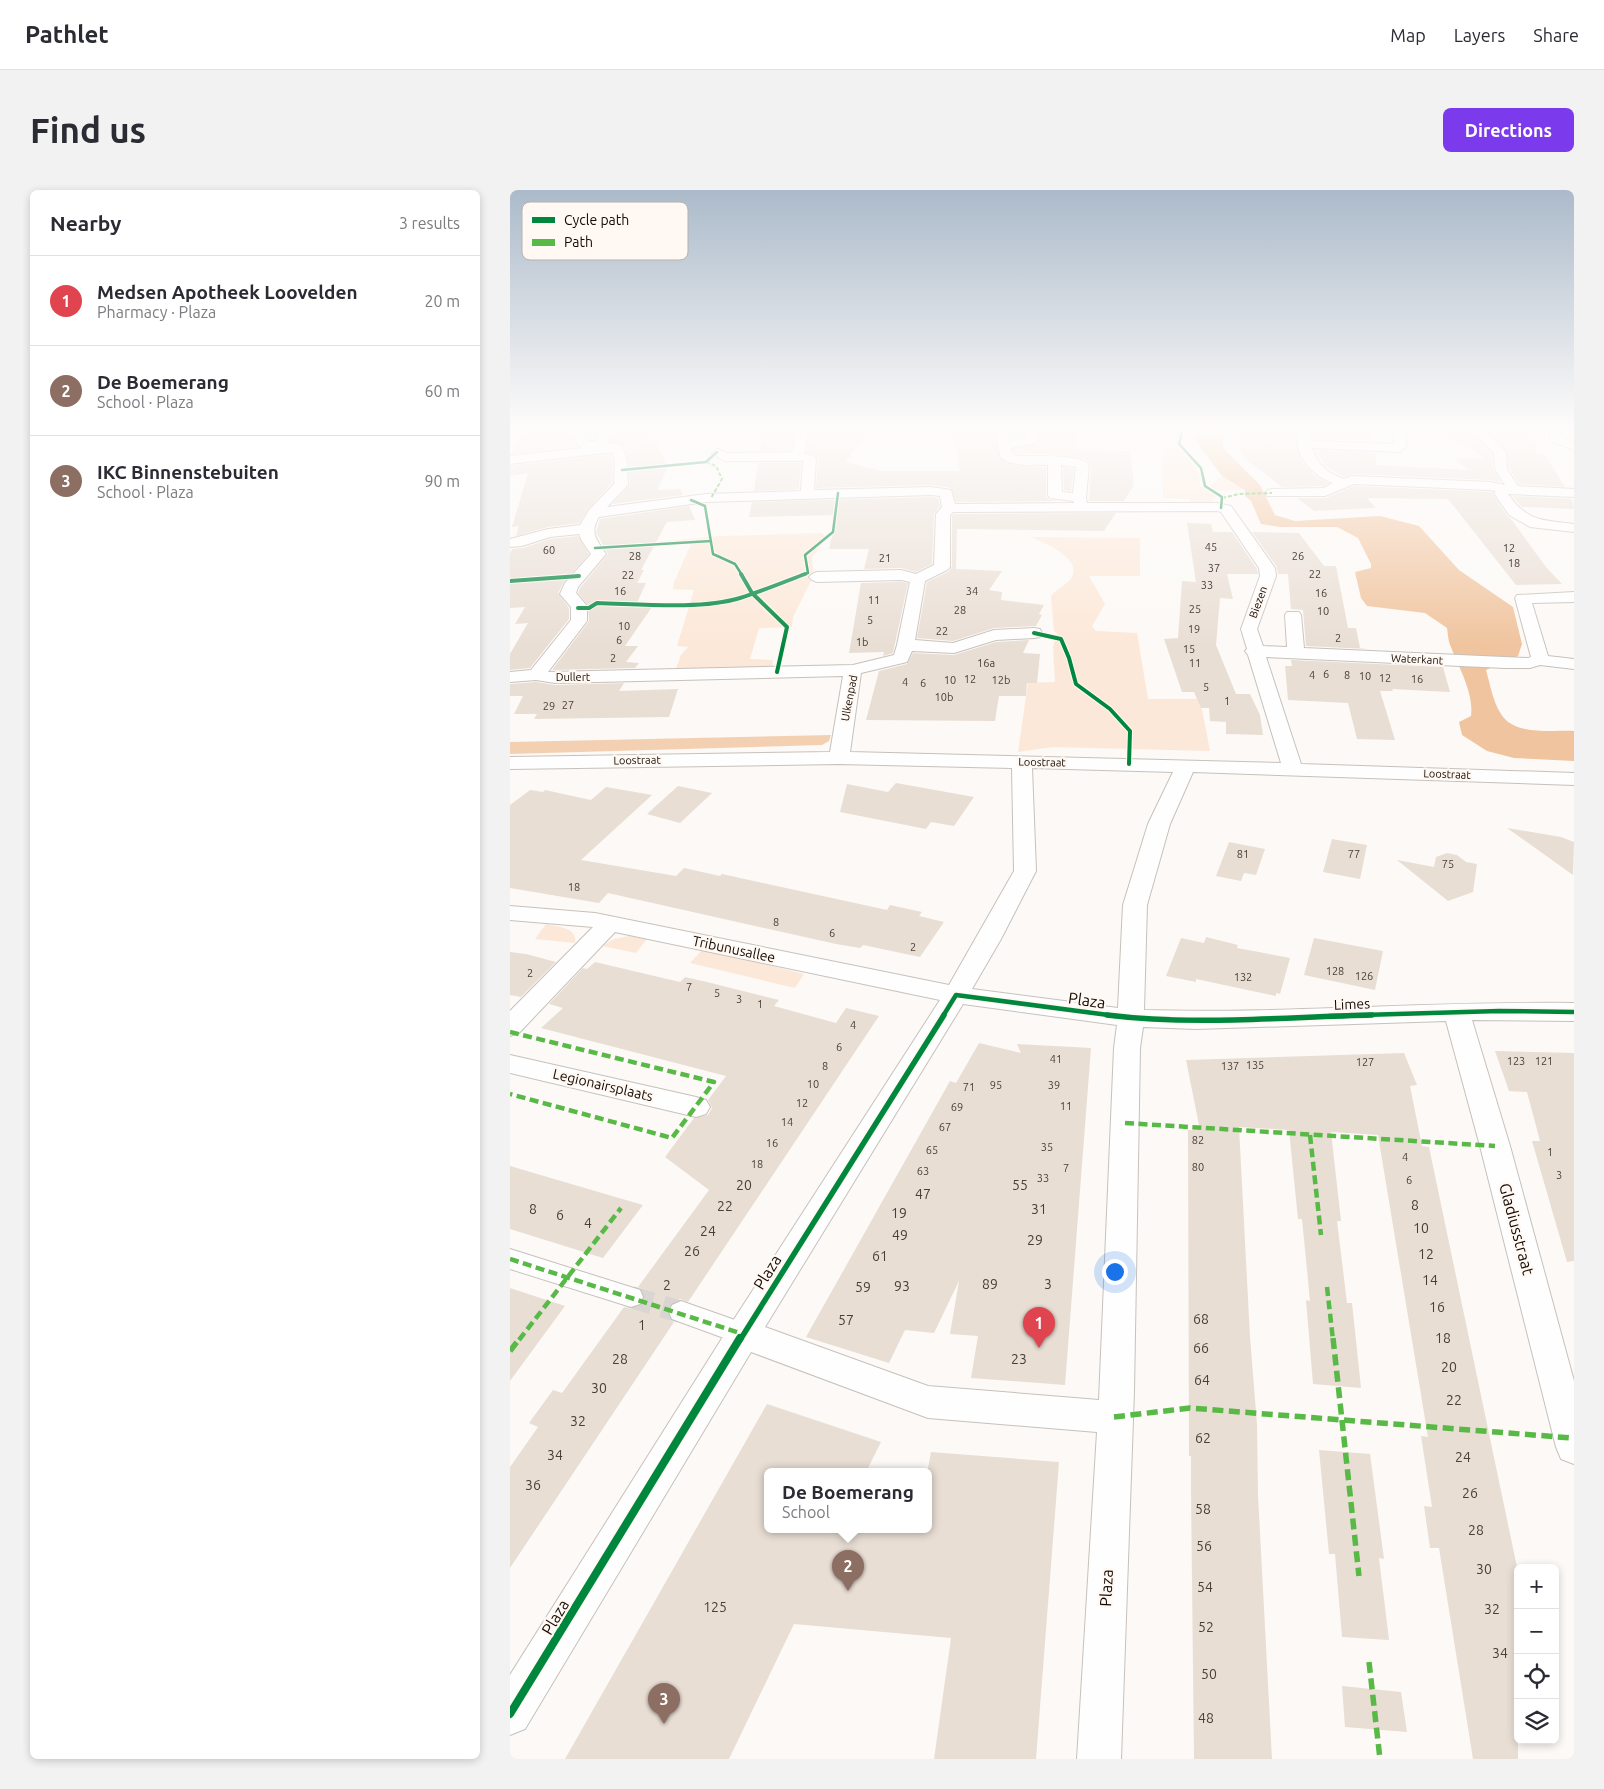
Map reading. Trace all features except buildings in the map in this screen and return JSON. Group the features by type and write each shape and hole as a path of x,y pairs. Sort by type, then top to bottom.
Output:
{"street":[{"path":"510,543 517,543 548,533 586,529 594,513 606,500"},
{"path":"594,513 689,500"},
{"path":"817,577 901,575 918,579 942,567 944,514 949,508 947,500"},
{"path":"1074,500 1080,502"},
{"path":"1506,500 1514,512 1532,529 1572,531"},
{"name":"Biezen","path":"949,508 1080,502 1217,507 1226,509 1267,568 1268,576 1249,628 1254,651 1293,769"},
{"name":"Dullert","path":"586,529 586,536 599,554 570,586 568,594 579,606 579,620 536,675 556,678 853,670"},
{"path":"918,579 906,645 954,648 994,635 1034,633"},
{"path":"1538,660 1540,658 1523,598 1574,597"},
{"path":"1293,615 1296,652"},
{"name":"Ulkenpad","path":"839,758 853,670 901,658 906,645"},
{"name":"Waterkant","path":"1254,651 1505,663 1530,663 1538,660 1574,664"},
{"path":"510,677 536,675"},
{"name":"Loostraat","path":"510,763 839,758 1293,769 1574,779"},
{"name":"Plaza","path":"510,1714 743,1334 956,995 989,939 1025,871 1022,762"},
{"name":"Plaza","path":"1099,1759 1114,1417 1127,1048 1131,1018 1135,905 1159,824 1186,766"},
{"name":"Tribunusallee","path":"510,913 596,920 956,995"},
{"path":"510,1027 610,923"},
{"name":"Plaza","path":"956,995 1131,1018"},
{"name":"Limes","path":"1131,1018 1196,1020 1456,1012 1574,1012"},
{"name":"Gladiusstraat","path":"1456,1012 1495,1146 1574,1447"},
{"name":"Legionairsplaats","path":"510,1064 696,1107"},
{"path":"510,1258 631,1297"},
{"path":"681,1312 928,1402 1114,1417"}],"shaded area":[{"path":"1190,500 1213,500 1206,504 1192,505"},
{"path":"1268,500 1275,515 1295,521 1380,516 1419,526 1459,570 1513,607 1522,644 1518,656 1486,670 1492,693 1501,714 1507,721 1524,729 1574,731 1574,761 1514,758 1487,751 1462,735 1459,722 1471,716 1470,698 1450,645 1447,628 1425,613 1367,606 1361,598 1355,572 1371,568 1371,564 1358,538 1337,527 1280,527 1261,524 1251,501"},
{"path":"821,533 825,537 822,545 812,557 814,575 793,617 792,627 759,628 750,659 773,660 772,668 675,671 681,655 688,647 677,646 694,590 673,589 674,582 691,544 654,546 657,542 721,536"},
{"path":"1031,537 1140,538 1140,576 1089,576 1105,604 1092,626 1096,631 1137,633 1148,699 1200,699 1210,751 1053,747 1018,752 1028,683 1055,682 1053,647 1057,633 1054,631 1051,596 1069,581 1073,573 1073,566 1062,553"},
{"path":"831,735 829,741 822,745 510,754 510,742"},
{"path":"546,924 570,931 575,938 575,943 535,939"},
{"path":"629,936 647,939 636,953 602,946 614,939"},
{"path":"703,949 804,974 795,988 690,963"}],"tunnel":[{"path":"631,1297 681,1312"}],"marked path":[{"path":"510,1032 714,1082 672,1138 510,1094"},
{"path":"1125,1123 1495,1146"},
{"path":"1310,1135 1321,1235"},
{"path":"510,1351 621,1208"},
{"path":"510,1259 743,1334"},
{"path":"1327,1287 1359,1576"},
{"path":"1114,1417 1190,1408 1572,1438"},
{"path":"1369,1662 1380,1759"}],"cycle path":[{"path":"692,500 705,506 713,554 735,564 752,593 787,627 777,672"},
{"path":"578,608 589,608 597,603 678,604 722,601 740,598 808,573 805,555 833,532 837,500"},
{"path":"1221,508 1222,500"},
{"path":"595,548 711,541"},
{"path":"510,581 579,576"},
{"path":"1034,633 1061,639 1069,658 1076,684 1110,709 1130,731 1129,764"},
{"path":"510,1714 743,1334 956,995 1131,1018 1196,1020 1499,1011 1574,1012"}],"place":[{"name":"Medsen Apotheek Loovelden","path":"1039,1348"},
{"name":"De Boemerang","path":"848,1591"},
{"name":"IKC Binnenstebuiten","path":"664,1724"}]}
